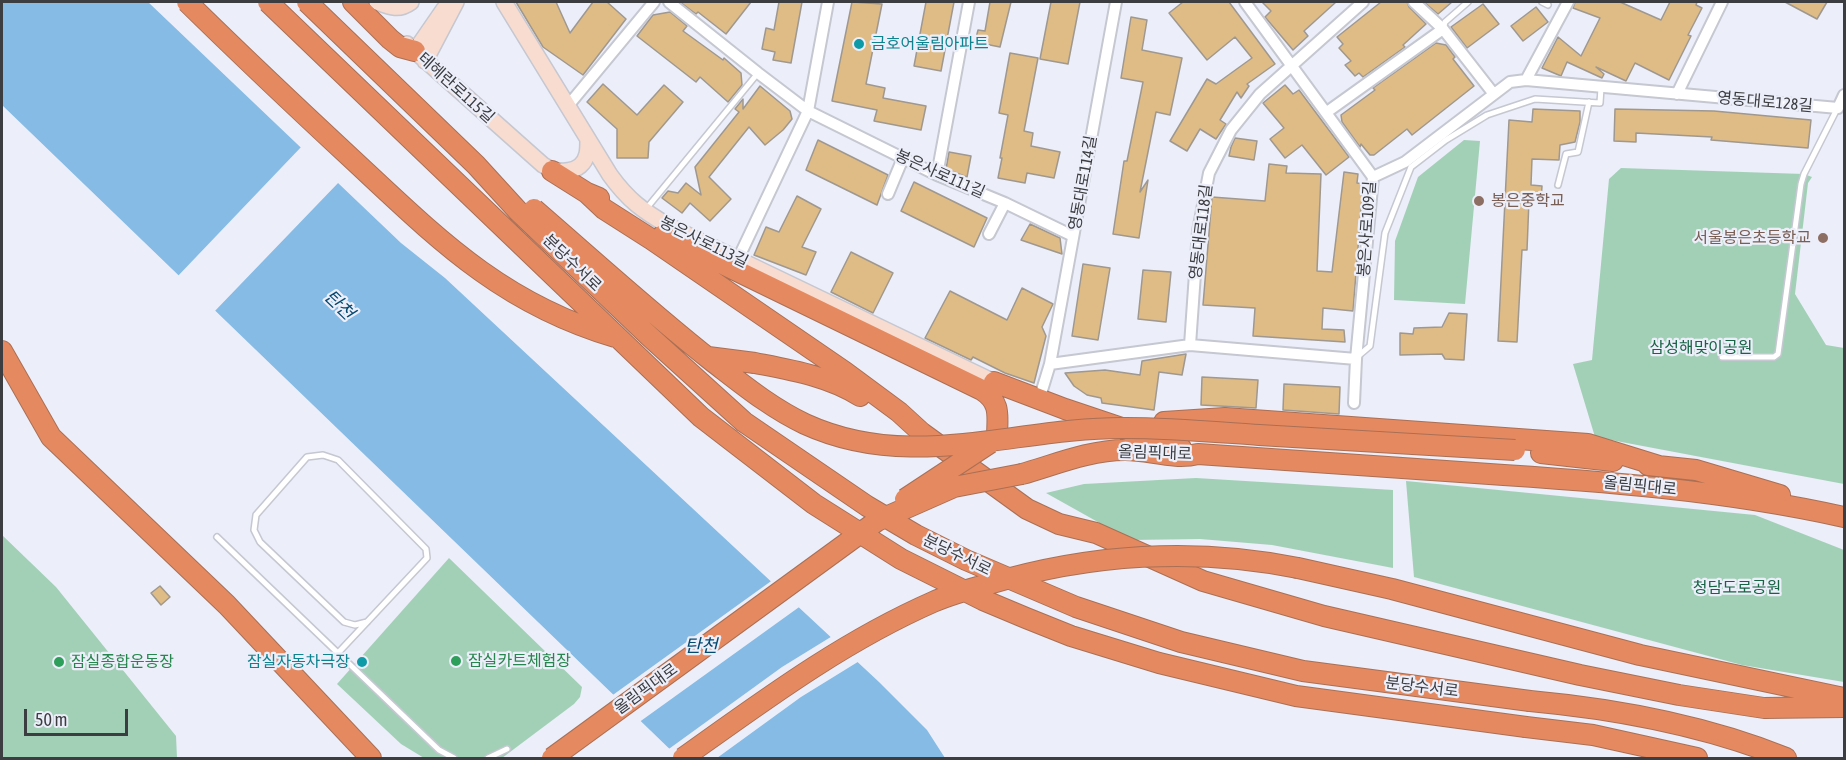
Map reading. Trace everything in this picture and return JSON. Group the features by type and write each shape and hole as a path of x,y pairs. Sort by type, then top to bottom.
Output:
{"highway":[{"path":"187,2 257,71 451,250 502,287 561,319 630,342 680,353 755,363 835,383 858,395 893,420 922,433"},
{"name":"분당수서로","path":"267,2 702,417 814,504 920,569 983,600 1071,636 1159,663 1246,685 1338,703 1593,735 1698,759"},
{"name":"분당수서로","path":"308,2 476,165 518,211 648,335 744,422 867,506 916,535 1021,585 1096,615 1182,642 1303,671 1369,681 1582,705 1626,713 1716,734 1786,759"},
{"path":"353,2 390,39 400,47 420,56"},
{"path":"476,165 527,203 681,337 745,386 776,408 806,424 843,437 890,447 918,448 1087,429 1173,428 1232,434 1515,450 1696,470 1758,487 1845,517"},
{"path":"552,171 587,193 604,209 845,372 899,412 922,433 1027,509 1059,524 1096,533 1203,581 1287,606 1580,675 1679,695 1764,708 1845,707"},
{"path":"587,193 612,202 655,231 696,252 982,390 994,400 998,408 998,438 912,494 877,521"},
{"path":"2,351 51,437 227,605 371,759"},
{"path":"994,382 1039,400 1198,454"},
{"path":"1117,426 1226,418 1576,443 1588,444 1659,466"},
{"name":"올림픽대로","path":"552,759 877,521 954,487 1022,474 1087,455 1125,450 1185,458 1198,454 1552,478 1664,488 1788,504 1845,517"},
{"path":"683,759 766,699 850,644 934,601 1052,567 1113,558 1216,556 1298,567 1392,589 1640,655 1845,698"}],"street":[{"name":"테헤란로115길","path":"364,2 420,56 552,171"},
{"path":"377,2 394,9 404,7 411,2"},
{"path":"420,56 449,2"},
{"path":"420,56 456,2"},
{"name":"봉은사로113길","path":"504,2 567,107 620,189 644,212 738,260 994,382"},
{"path":"567,107 654,2"},
{"name":"봉은사로111길","path":"669,2 808,111 938,175 1005,203 1073,236"},
{"path":"738,260 808,111 828,2"},
{"path":"938,175 969,2"},
{"name":"영동대로114길","path":"1039,400 1050,364 1116,2"},
{"name":"봉은사로109길","path":"1245,2 1373,177 1354,403"},
{"name":"영동대로118길","path":"1190,345 1198,231 1209,173 1231,130 1260,94 1363,2"},
{"path":"1414,2 1443,29 1493,93"},
{"path":"1373,177 1405,162 1510,82 1526,80 1568,2"},
{"path":"1677,94 1722,2"},
{"path":"1327,112 1443,29"},
{"name":"영동대로128길","path":"1526,80 1838,108"},
{"path":"1838,108 1845,95"},
{"path":"552,171 574,170 587,155 588,140"},
{"path":"888,195 903,158"},
{"path":"989,234 1005,203"},
{"path":"1050,364 1190,345 1356,359"}],"lane":[{"path":"1443,29 1445,22 1468,2"},
{"path":"644,212 758,73"},
{"path":"1356,359 1370,346 1385,233 1412,167 1446,140 1487,115 1535,99 1600,103 1601,88"},
{"path":"1558,185 1566,154 1578,152 1589,102"},
{"path":"1722,357 1774,357 1778,354 1801,184 1838,108"},
{"path":"338,653 427,558 426,549 338,460 322,455 307,457 256,515 254,530 260,542 344,622 355,625 367,622"},
{"path":"217,537 439,750 454,759"},
{"path":"488,759 507,749"}],"green space":[{"path":"1464,140 1480,141 1465,304 1394,300 1395,241 1418,177"},
{"name":"삼성해맞이공원","path":"1621,168 1804,174 1812,177 1808,183 1795,294 1826,345 1844,348 1844,484 1595,437 1573,364 1592,360 1609,179"},
{"path":"1196,478 1393,490 1393,568 1272,545 1200,539 1130,540 1046,493 1084,484"},
{"name":"청담도로공원","path":"1406,481 1755,515 1844,550 1844,682 1742,665 1414,577"},
{"name":"잠실종합운동장","path":"2,535 56,587 176,736 177,758 2,758"},
{"name":"잠실카트체험장","path":"449,558 582,687 580,697 574,704 502,758 424,758 401,744 337,684"}],"water":[{"name":"탄천","path":"2,2 148,2 401,243 445,278 879,682 927,730 945,758 679,758 2,105"}],"pier":[{"path":"303,145 340,181 213,313 176,278"},
{"path":"774,579 802,605 638,723 610,697"},
{"path":"834,635 861,660 801,697 717,758 674,758 666,751 782,667"}],"building":[{"path":"516,2 556,2 570,33 593,2 607,2 626,19 583,75 543,47"},
{"path":"680,2 751,2 726,34 698,12 696,14"},
{"path":"779,2 802,2 791,63 773,60 775,52 762,49 766,28 774,30"},
{"name":"금호어울림아파트","path":"852,2 882,4 866,84 885,88 883,98 926,106 921,130 874,121 877,110 832,101"},
{"path":"926,2 954,2 941,71 914,66"},
{"path":"990,2 1011,2 1000,47 975,42 978,30 985,31"},
{"path":"1051,2 1080,2 1068,64 1040,59"},
{"path":"1183,2 1229,2 1275,64 1247,84 1249,86 1241,98 1237,92 1220,120 1226,124 1216,139 1200,129 1187,151 1170,141 1207,79 1216,84 1252,58 1235,37 1207,60 1169,13"},
{"path":"1262,2 1336,2 1304,31 1308,36 1293,50 1265,17 1271,11"},
{"path":"1381,2 1407,2 1426,24 1403,45 1405,47 1363,77 1359,73 1355,76 1345,65 1351,61 1339,48 1343,44 1337,37"},
{"path":"1424,2 1452,2 1438,14"},
{"path":"1575,2 1620,2 1661,20 1670,2 1697,2 1696,5 1702,8 1669,80 1635,63 1626,81 1596,67 1604,74 1602,78 1567,62 1561,76 1542,68 1558,37 1581,56 1600,18 1573,8"},
{"path":"1785,2 1827,2 1817,19"},
{"path":"1483,4 1499,24 1467,48 1451,27"},
{"path":"1536,7 1548,22 1523,41 1511,26"},
{"path":"670,12 687,26 683,31 723,60 724,58 741,73 742,85 728,102 700,77 696,82 637,36 653,15"},
{"path":"1131,17 1147,20 1142,50 1182,58 1170,115 1156,112 1140,192 1148,180 1139,238 1113,234 1124,161 1127,161 1143,82 1121,78"},
{"path":"1436,43 1446,45 1455,57 1453,59 1474,86 1412,135 1407,129 1374,155 1370,155 1361,144 1360,147 1342,122 1341,115 1375,90 1373,88"},
{"path":"1010,53 1038,58 1024,131 1033,133 1031,146 1060,152 1054,178 1027,173 1025,183 998,178 1008,115 999,113"},
{"path":"603,84 637,115 664,85 683,102 649,142 648,158 617,158 617,129 587,102"},
{"path":"1285,85 1293,94 1299,90 1349,157 1326,175 1302,145 1285,158 1270,139 1284,128 1263,103"},
{"path":"760,86 790,111 792,119 765,145 749,127 709,177 731,199 710,221 690,203 682,213 662,198 668,191 678,193 686,183 701,195 695,167 739,112 735,109 743,99 743,109"},
{"path":"1533,109 1580,111 1580,122 1575,142 1560,145 1559,160 1532,159 1531,185 1542,186 1541,201 1529,200 1527,250 1522,250 1517,342 1498,341 1509,120 1532,122"},
{"path":"1615,109 1714,111 1811,120 1808,148 1711,140 1712,137 1636,133 1636,142 1614,141"},
{"path":"1235,138 1257,141 1254,160 1229,156"},
{"path":"818,140 888,175 877,205 806,170"},
{"path":"949,152 971,156 967,177 946,169"},
{"path":"1269,164 1287,166 1286,173 1321,174 1317,271 1332,272 1344,172 1358,174 1357,183 1363,184 1353,311 1323,308 1322,329 1344,330 1345,342 1253,336 1255,308 1203,305 1212,197 1265,201"},
{"path":"914,182 987,218 974,247 901,211"},
{"path":"797,196 821,209 802,247 816,252 806,275 754,255 766,227 779,232"},
{"path":"1030,224 1060,238 1062,254 1021,240"},
{"path":"851,252 893,273 873,313 831,292"},
{"path":"1083,264 1110,268 1098,340 1072,336"},
{"path":"1143,270 1171,272 1166,322 1138,319"},
{"path":"1022,288 1053,304 1042,327 1046,336 1034,383 1005,373 973,357 971,360 925,338 950,291 1007,320"},
{"path":"1449,313 1467,314 1464,360 1445,359 1442,354 1400,355 1400,333 1413,334 1414,328 1442,327"},
{"path":"1186,354 1182,375 1159,372 1154,410 1102,403 1101,398 1087,395 1074,386 1065,373 1105,370 1140,375 1142,361"},
{"path":"1202,377 1258,380 1256,408 1201,405"},
{"path":"1284,384 1340,387 1339,414 1283,410"},
{"path":"160,586 170,597 161,605 151,593"}],"place":[{"name":"금호어울림아파트","path":"859,44"},
{"name":"봉은중학교","path":"1479,201"},
{"name":"서울봉은초등학교","path":"1823,238"},
{"name":"잠실카트체험장","path":"456,661"},
{"name":"잠실종합운동장","path":"59,662"},
{"name":"잠실자동차극장","path":"362,662"}]}
